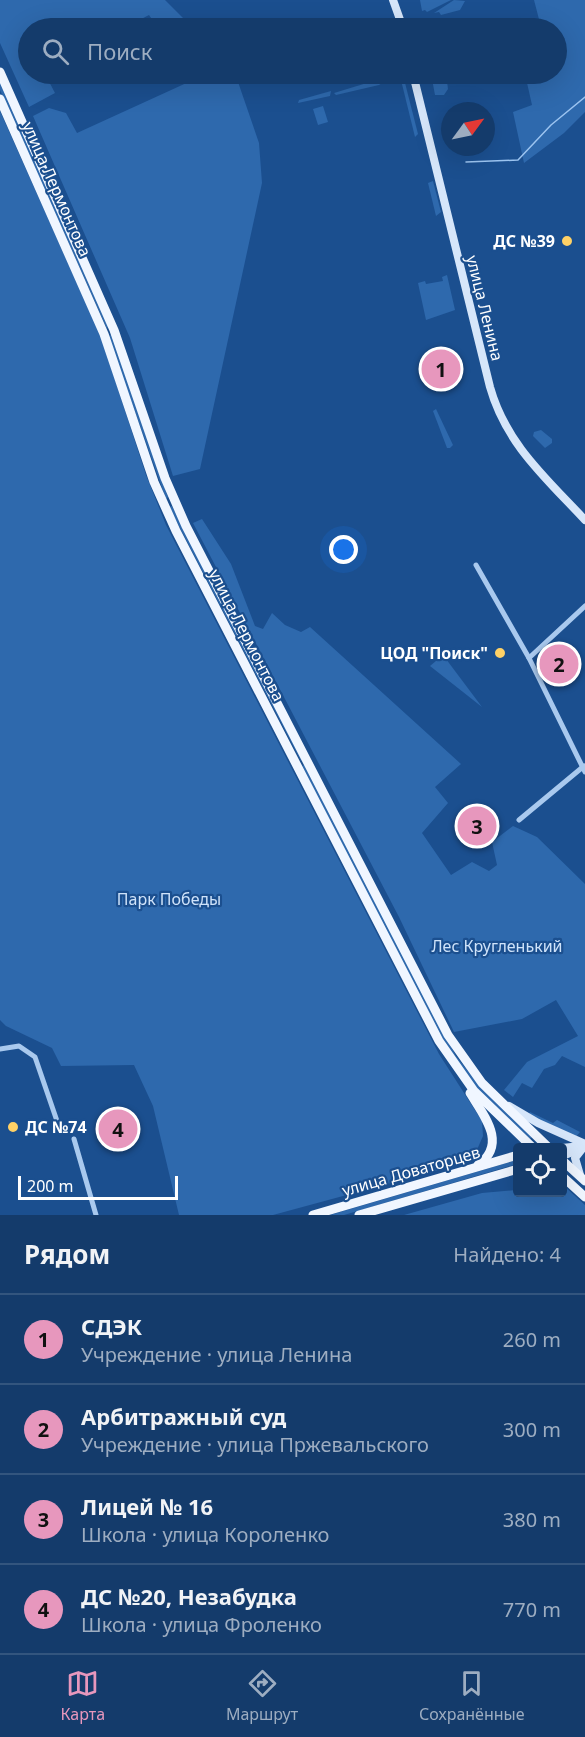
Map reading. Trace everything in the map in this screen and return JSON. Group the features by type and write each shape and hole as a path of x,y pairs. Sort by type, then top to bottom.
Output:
{"main road":[{"path":"393,0 399,18"},
{"path":"399,0 401,18"},
{"name":"улица Лермонтова","path":"0,72 114,330 175,502 448,1035 470,1068 499,1100 544,1143"},
{"name":"улица Ленина","path":"415,84 490,387 500,418 522,452 585,520"},
{"name":"улица Лермонтова","path":"0,99 104,334 164,507 450,1060 474,1091 527,1143"},
{"path":"104,334 114,330"},
{"path":"298,766 308,760"},
{"path":"450,1060 493,1133 494,1143 490,1155 470,1169"},
{"name":"улица Лермонтова","path":"499,1100 584,1146"},
{"path":"532,1131 536,1143"},
{"path":"567,1148 584,1146"},
{"path":"567,1155 584,1146"},
{"path":"584,1146 574,1163 584,1180"},
{"name":"улица Доваторцев","path":"313,1215 513,1156"},
{"path":"567,1163 584,1180"},
{"name":"улица Доваторцев","path":"359,1215 513,1170"},
{"path":"567,1181 585,1197"}],"street":[{"path":"476,565 529,658 584,768 519,820"},
{"path":"529,658 585,606"},
{"path":"0,1049 19,1046 35,1057 57,1121"},
{"path":"74,1139 96,1215"}],"green space":[{"path":"0,0 165,0 183,18 151,18 149,15 143,18 18,18 18,83 0,43"},
{"path":"420,0 451,0 427,12 422,11"},
{"path":"454,0 465,1 460,10 441,15 439,12 434,13"},
{"path":"534,0 585,0 585,112 564,133 524,163 513,112 532,105 527,84 567,84 567,18 539,18"},
{"path":"0,81 108,326 107,329 0,90"},
{"path":"19,84 50,84 55,93 29,107"},
{"path":"184,84 239,84 259,143 262,183 200,469 173,476 130,338 33,116 49,108 66,113 77,133"},
{"path":"364,84 380,84 336,95 334,93"},
{"path":"402,84 405,84 418,134 415,137"},
{"path":"433,84 447,84 448,89 444,95 435,95"},
{"path":"331,91 330,96 298,103 299,100"},
{"path":"323,106 328,122 318,125 313,109"},
{"name":"Парк Победы","path":"0,111 101,337 146,475 166,525 439,1054 482,1121 483,1136 472,1161 273,1215 179,1215 153,1106 134,1065 61,1066 52,1048 6,1026 0,1020"},
{"path":"433,181 441,212 436,216 428,183"},
{"path":"447,275 455,310 426,320 418,283 443,281 442,277"},
{"path":"111,335 168,497 166,499 108,336"},
{"path":"436,409 453,445 450,448 447,448 433,411"},
{"path":"541,430 552,439 552,443 545,448 533,436 534,432"},
{"path":"172,506 302,760 301,761 169,507"},
{"name":"Лес Кругленький","path":"202,519 231,564 255,626 263,629 272,613 285,625 301,632 310,627 461,764 435,787 448,803 422,833 451,875 472,862 489,871 497,865 492,842 513,826 537,837 585,884 585,1067 562,1056 555,1065 544,1069 532,1088 522,1083 513,1097 504,1090 527,1062 578,1036 556,1000 522,1019 454,1032 399,917 193,523"},
{"path":"443,655 482,707 430,666"},
{"path":"304,765 456,1056 479,1085 532,1137 530,1139 477,1088 442,1039 302,766"},
{"path":"530,1112 553,1123 557,1120 580,1132 575,1138 529,1115"},
{"path":"513,1161 513,1165 344,1215 330,1215"},
{"path":"567,1189 585,1205 585,1215 404,1215 482,1193 513,1190 513,1197 567,1197"}],"waterway":[{"path":"466,162 518,160 551,125 585,97"}],"place":[{"name":"ДС №39","path":"567,241"},
{"name":"СДЭК","path":"441,369"},
{"name":"ЦОД \"Поиск\"","path":"500,653"},
{"name":"Арбитражный суд","path":"559,664"},
{"name":"Лицей № 16","path":"477,826"},
{"name":"ДС №74","path":"13,1127"},
{"name":"ДС №20, Незабудка","path":"118,1129"}]}
